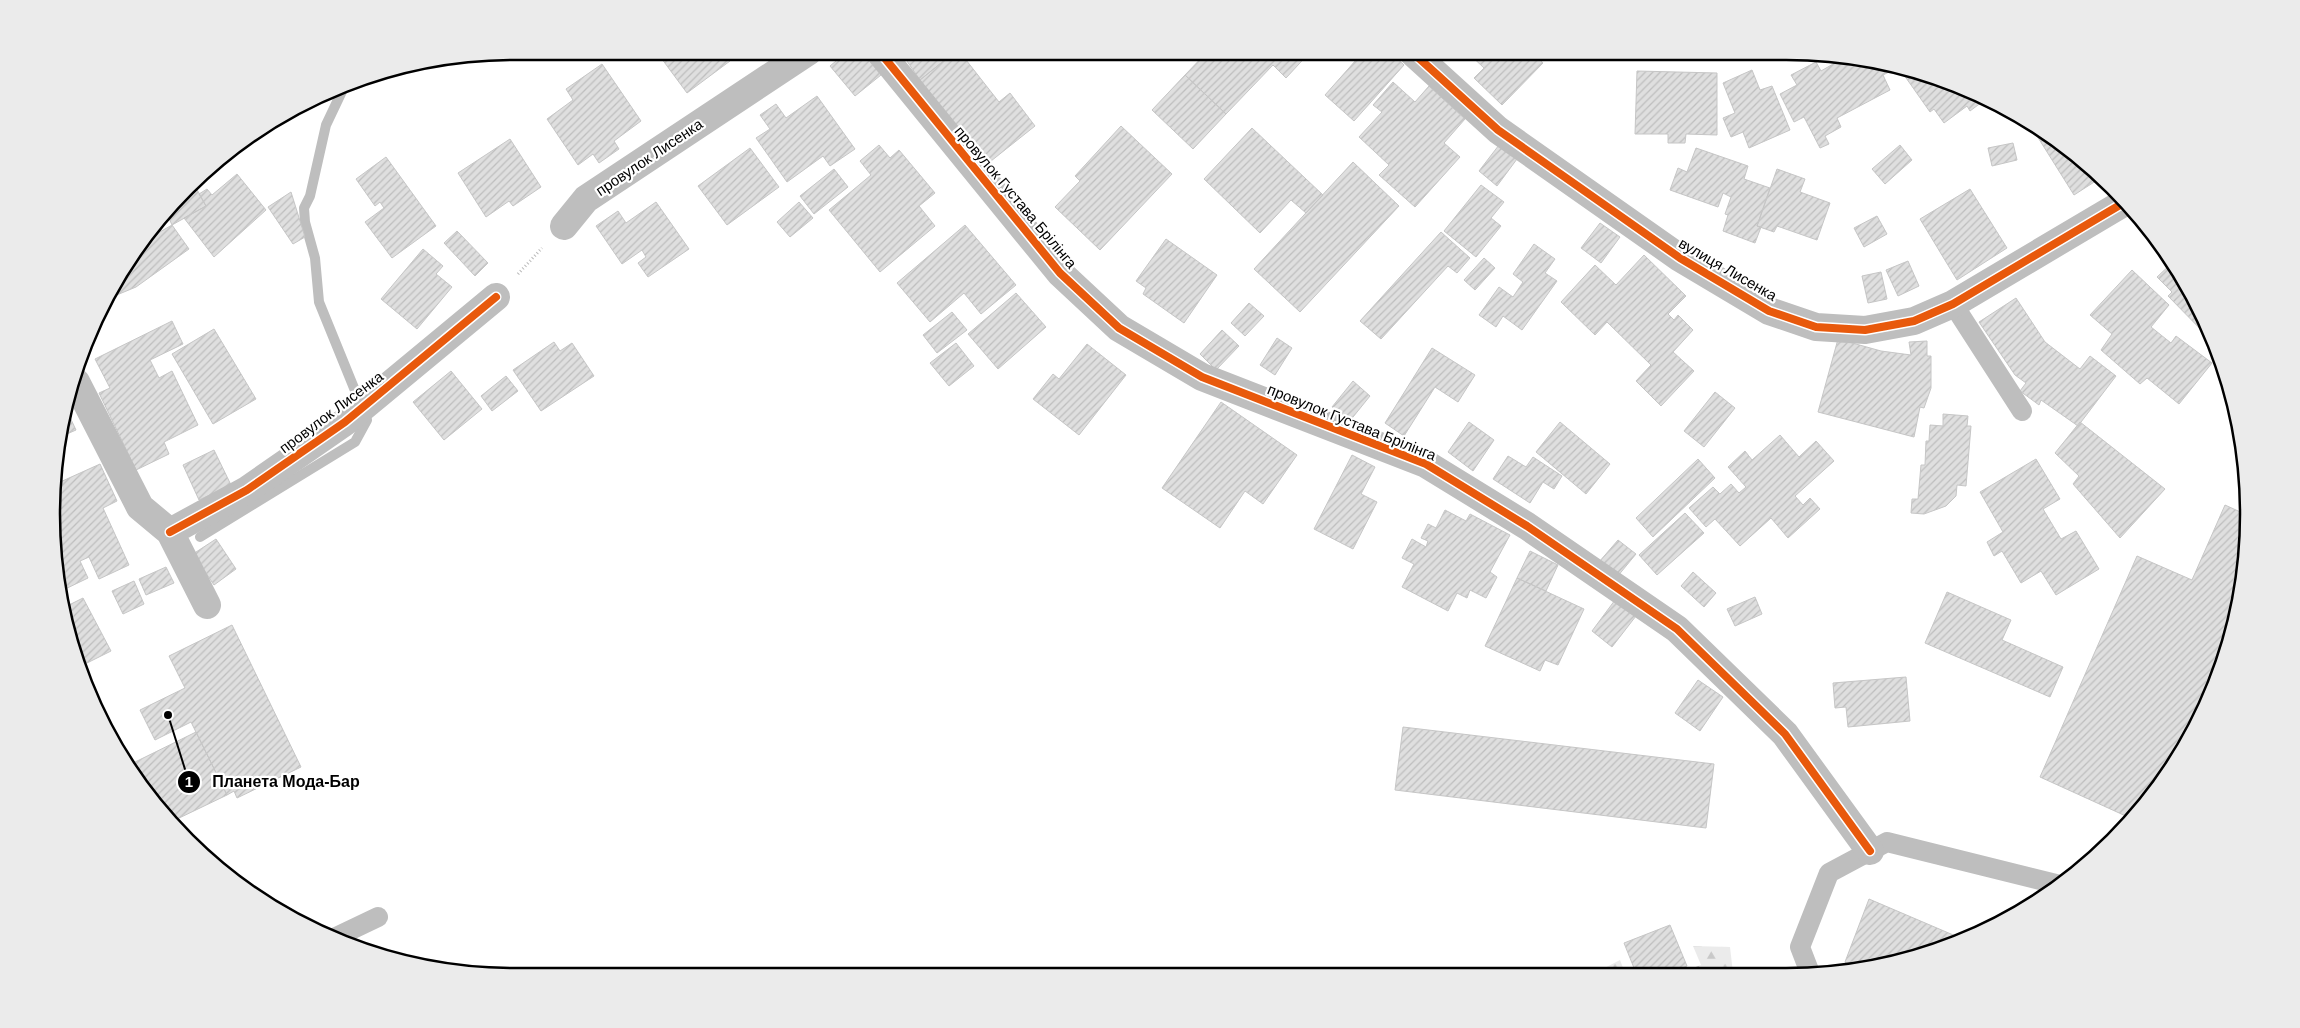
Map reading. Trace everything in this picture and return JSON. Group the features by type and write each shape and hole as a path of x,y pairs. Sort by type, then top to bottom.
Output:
{"street":[{"name":"провулок Лисенка","path":"564,226 586,199 795,60"},
{"name":"провулок Густава Брілінга","path":"886,60 1060,273 1119,328 1202,376 1426,464 1527,526 1669,624 1785,734 1870,851"},
{"name":"вулиця Лисенка","path":"1421,60 1498,130 1680,258 1770,311 1816,327 1865,330 1914,322 1953,304 2119,206"},
{"name":"провулок Лисенка","path":"170,532 247,490 344,422 496,297"},
{"path":"78,386 140,507 170,532 207,605"}],"lane":[{"path":"1953,304 2022,411"},
{"path":"1808,967 1800,946 1829,873 1887,842 2050,883"},
{"path":"342,934 378,917"}],"path":[{"path":"496,297 564,226"}],"green space":[{"path":"1693,946 1730,947 1732,968 1693,968 1701,965"},
{"path":"1620,960 1623,968 1605,968"}],"building":[{"path":"663,60 729,60 730,61 687,93"},
{"path":"837,60 868,60 881,75 855,96 830,66"},
{"path":"906,60 945,60 920,80"},
{"path":"945,60 966,60 999,102 1010,93 1035,126 986,165 920,80"},
{"path":"1199,60 1303,60 1286,78 1273,65 1226,114 1185,75"},
{"path":"1356,60 1399,60 1404,65 1354,121 1325,95"},
{"path":"1476,60 1540,60 1543,63 1502,105 1474,78 1484,68"},
{"path":"1816,62 1821,71 1835,63 1889,72 1883,75 1890,90 1837,118 1841,127 1825,136 1829,144 1820,148 1804,117 1794,122 1780,94 1797,85 1791,75"},
{"path":"602,64 641,121 614,141 619,149 599,163 593,154 578,165 547,119 573,100 566,89"},
{"path":"1752,70 1760,90 1772,86 1790,130 1749,148 1743,132 1731,137 1723,118 1735,113 1723,83"},
{"path":"1637,71 1717,73 1717,135 1686,134 1685,143 1668,143 1668,134 1635,134"},
{"path":"1185,75 1226,114 1193,149 1152,110"},
{"path":"1904,75 1932,84 1980,104 1970,111 1967,106 1944,123 1934,109 1930,112"},
{"path":"1393,82 1415,102 1429,86 1465,119 1444,143 1460,157 1415,207 1379,175 1389,165 1359,137 1382,112 1373,105"},
{"path":"817,96 855,149 830,166 823,156 787,182 756,138 770,129 760,115 776,104 786,118"},
{"path":"1121,126 1172,174 1100,250 1055,207 1080,181 1075,176"},
{"path":"1252,128 1323,195 1306,213 1291,200 1260,233 1204,179"},
{"path":"2037,137 2062,154 2095,182 2074,195"},
{"path":"510,139 541,187 513,206 509,201 486,217 458,173"},
{"path":"2013,143 2017,160 1992,166 1988,148"},
{"path":"879,145 890,158 899,150 935,193 919,206 935,226 880,272 829,210 871,175 860,161"},
{"path":"1499,145 1517,159 1497,186 1479,171"},
{"path":"1900,145 1912,160 1885,184 1872,169"},
{"path":"750,148 779,187 727,225 698,186"},
{"path":"1696,148 1748,166 1744,179 1770,188 1757,226 1761,227 1755,243 1723,231 1728,215 1725,214 1731,197 1723,193 1718,207 1670,190 1678,168 1687,172"},
{"path":"386,157 436,226 392,258 365,222 384,208 380,202 375,206 356,179"},
{"path":"1353,162 1399,206 1300,312 1254,269"},
{"path":"834,169 848,187 814,214 800,196"},
{"path":"1777,169 1805,179 1800,192 1830,203 1817,240 1777,226 1774,232 1757,226"},
{"path":"237,174 266,210 214,257 184,218 206,206 199,194 207,189 212,195"},
{"path":"1481,185 1504,202 1491,218 1501,226 1476,257 1444,231"},
{"path":"197,189 206,206 172,225 169,219"},
{"path":"1970,189 2007,248 1957,280 1920,219"},
{"path":"291,192 305,237 293,244 268,207"},
{"path":"656,202 689,249 648,277 638,263 646,257 642,250 622,264 596,226 618,211 626,223"},
{"path":"799,202 813,218 790,237 777,222"},
{"path":"1877,216 1887,234 1864,247 1854,228"},
{"path":"1600,223 1620,237 1601,263 1581,248"},
{"path":"172,225 189,249 136,287 117,295 137,262 158,233"},
{"path":"965,225 1016,285 981,314 964,293 930,322 897,283"},
{"path":"457,231 488,263 475,276 444,243"},
{"path":"1441,232 1470,258 1457,273 1448,266 1381,339 1360,321"},
{"path":"1166,239 1217,275 1184,323 1143,294 1146,288 1136,281"},
{"path":"1534,244 1555,259 1545,273 1557,281 1522,330 1503,316 1496,327 1479,315 1499,287 1513,297 1523,282 1513,274"},
{"path":"423,249 443,266 436,274 452,287 417,329 381,299"},
{"path":"1644,255 1686,296 1668,314 1674,320 1678,315 1693,330 1673,352 1694,371 1661,406 1636,381 1651,365 1607,322 1595,335 1561,302 1595,265 1616,285"},
{"path":"1484,258 1495,268 1475,290 1464,280"},
{"path":"1908,261 1919,286 1898,296 1886,270"},
{"path":"2167,268 2179,287 2200,329 2168,296 2172,292 2157,277"},
{"path":"2132,270 2169,305 2151,327 2171,343 2176,336 2212,363 2179,404 2147,378 2140,384 2101,350 2112,334 2090,315"},
{"path":"1881,272 1887,299 1868,303 1862,276"},
{"path":"1016,293 1046,327 998,369 968,334"},
{"path":"2016,298 2045,342 2080,369 2090,356 2116,376 2078,426 2041,400 2039,405 2020,391 2026,383 2015,375 1979,322"},
{"path":"1249,303 1264,316 1245,336 1231,323"},
{"path":"952,312 967,330 937,353 923,335"},
{"path":"172,321 183,344 150,360 159,378 172,371 198,425 164,442 169,454 136,470 99,393 110,388 95,359"},
{"path":"214,329 256,399 213,424 172,354"},
{"path":"1222,330 1239,346 1216,370 1200,354"},
{"path":"1277,338 1292,348 1275,375 1260,365"},
{"path":"1838,339 1881,351 1911,355 1909,342 1927,341 1927,356 1931,356 1931,388 1924,408 1920,407 1914,437 1818,412"},
{"path":"554,342 560,351 572,343 594,376 541,411 513,370"},
{"path":"956,343 974,366 949,386 930,363"},
{"path":"1087,344 1126,375 1079,435 1033,399 1053,374 1059,379"},
{"path":"1432,348 1475,375 1458,402 1435,387 1404,436 1385,423"},
{"path":"451,371 482,409 444,440 413,402"},
{"path":"506,376 518,391 492,411 481,396"},
{"path":"1353,381 1370,396 1349,422 1332,407"},
{"path":"1715,392 1735,408 1704,447 1684,431"},
{"path":"1221,402 1297,455 1263,504 1245,491 1220,528 1162,488"},
{"path":"1943,414 1968,416 1967,426 1971,426 1966,486 1957,485 1956,496 1946,506 1924,514 1911,513 1912,499 1918,499 1921,465 1925,465 1926,441 1929,441 1930,425 1943,426"},
{"path":"70,418 76,430 68,434"},
{"path":"1469,422 1494,440 1473,471 1448,452"},
{"path":"1560,422 1610,464 1586,494 1536,452"},
{"path":"2080,422 2165,489 2120,538 2073,484 2079,476 2055,453"},
{"path":"1780,435 1799,457 1816,441 1834,461 1795,496 1803,505 1810,498 1820,509 1788,538 1771,518 1740,546 1715,519 1706,527 1689,508 1713,487 1720,494 1731,484 1739,493 1746,487 1728,467 1745,451 1752,460"},
{"path":"214,450 231,485 199,500 183,465"},
{"path":"1352,455 1375,467 1361,494 1377,502 1353,549 1314,529"},
{"path":"1508,456 1526,467 1533,457 1562,476 1554,489 1543,482 1530,503 1493,479"},
{"path":"1698,459 1715,478 1653,537 1636,518"},
{"path":"2036,459 2060,499 2043,509 2061,539 2076,531 2099,569 2056,595 2041,571 2021,583 2002,551 1994,556 1987,542 2003,532 1980,492"},
{"path":"100,464 117,501 103,508 129,565 99,579 89,557 80,561 88,578 67,588 61,544 61,482"},
{"path":"2225,505 2240,512 2236,573 2225,632 2216,660 2193,715 2179,741 2146,790 2125,816 2040,777 2137,556 2192,580"},
{"path":"1445,510 1466,521 1470,514 1510,535 1490,572 1497,577 1486,598 1470,590 1467,598 1457,593 1448,611 1402,587 1414,564 1402,558 1412,539 1426,547 1428,541 1421,538 1428,524 1436,528"},
{"path":"1685,513 1704,533 1657,575 1639,555"},
{"path":"216,539 236,569 214,585 193,554"},
{"path":"1618,540 1636,554 1617,577 1599,562"},
{"path":"1530,551 1558,565 1546,591 1517,578"},
{"path":"166,567 174,583 146,595 139,579"},
{"path":"1693,572 1716,593 1704,607 1681,586"},
{"path":"1517,578 1584,609 1558,665 1545,660 1540,671 1485,646"},
{"path":"134,581 144,604 123,614 112,591"},
{"path":"1947,592 2011,620 2002,640 2063,667 2050,697 1925,643"},
{"path":"1755,597 1762,614 1735,626 1727,609"},
{"path":"83,598 111,651 87,663 75,632 69,605"},
{"path":"1615,600 1636,616 1612,647 1592,631"},
{"path":"232,625 301,767 237,798 234,791 227,795 191,722 155,740 140,710 185,688 169,656"},
{"path":"1906,677 1910,721 1848,727 1846,707 1835,708 1833,683"},
{"path":"1698,680 1723,697 1700,731 1675,713"},
{"path":"1403,727 1714,764 1706,828 1395,790"},
{"path":"196,732 227,795 178,819 154,790 135,762"},
{"path":"1869,899 1954,935 1904,953 1891,956 1888,954 1890,956 1847,964 1845,962"},
{"path":"1670,925 1687,966 1682,968 1634,968 1624,943"}],"waterway":[{"path":"200,537 355,442 367,420 319,302 315,258 305,222 304,208 310,196 326,125 340,95"}],"cycle path":[{"path":"886,60 1060,273 1119,328 1202,377 1426,464 1527,526 1677,629 1785,734 1870,851"},
{"path":"1421,60 1498,130 1680,258 1769,311 1816,327 1865,330 1914,321 1953,304 2119,206"},
{"path":"170,532 247,490 345,422 496,297"}],"place":[{"name":"Планета Мода-Бар","path":"168,715"}]}
